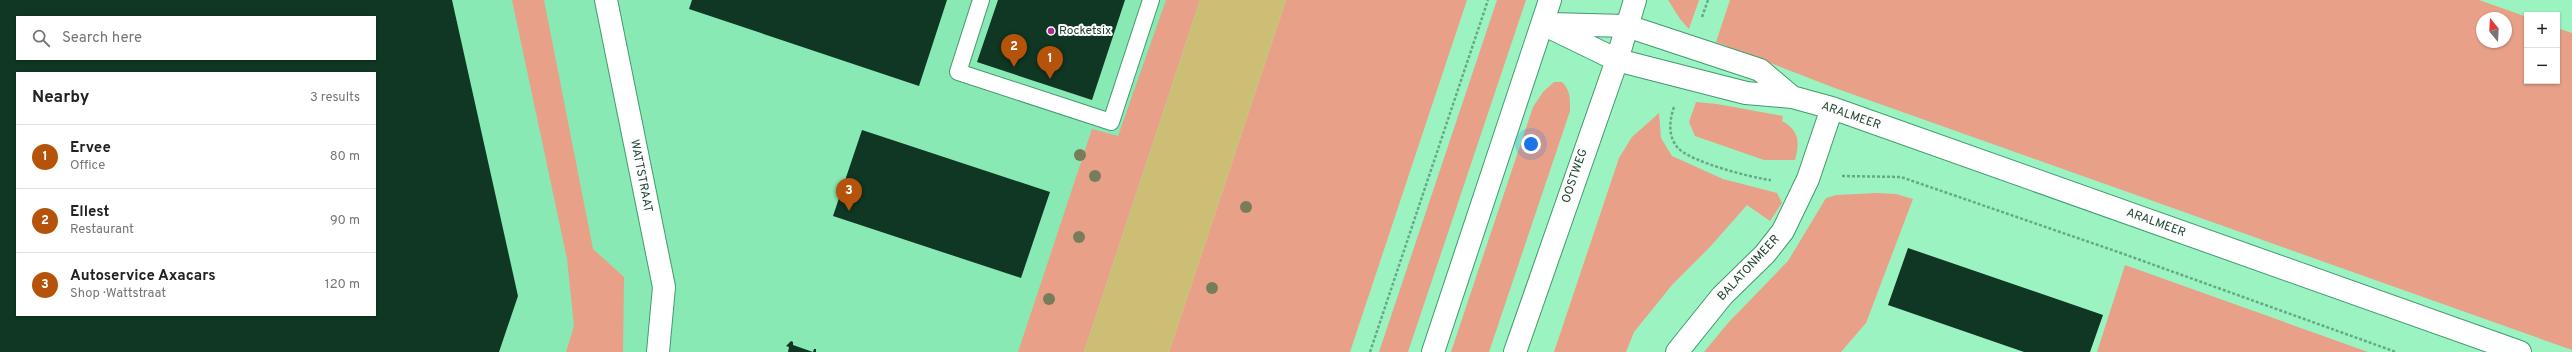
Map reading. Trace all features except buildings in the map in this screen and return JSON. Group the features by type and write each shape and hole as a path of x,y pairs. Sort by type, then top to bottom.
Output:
{"street":[{"name":"WATTSTRAAT","path":"606,0 664,286 658,352"},
{"path":"1433,352 1550,0"},
{"name":"OOSTWEG","path":"1515,352 1617,60 1635,0"},
{"name":"ARALMEER","path":"1543,24 1627,26 1760,70 1792,97"},
{"name":"ARALMEER","path":"1543,24 1617,60 1746,93 1792,97 1832,108 2520,352"},
{"name":"BALATONMEER","path":"1676,352 1722,296 1765,254 1783,231 1808,179 1832,108"}],"lane":[{"path":"982,0 958,72 1111,122 1151,0"}],"path":[{"path":"1370,352 1488,0"},
{"path":"1808,179 1862,175 1901,178 2118,252 2396,352"}],"shaded area":[{"path":"0,0 1169,0 1056,352 0,352"},
{"path":"512,0 544,0 593,249 624,277 623,352 566,352 574,326 567,259"},
{"path":"1166,0 1200,0 1084,352 1018,352 1092,129 1118,136"},
{"path":"1200,0 1286,0 1169,352 1084,352"},
{"path":"1286,0 1467,0 1350,352 1169,352"},
{"path":"1497,0 1526,0 1408,352 1379,352"},
{"path":"1668,0 1699,0 1689,29 1680,19"},
{"path":"1730,0 2479,0 2524,16 2524,84 2560,84 2560,29 2572,33 2572,350 1832,87 1716,42"},
{"path":"1554,82 1562,82 1565,85 1569,95 1570,111 1489,352 1451,352 1533,107 1543,92"},
{"path":"1696,102 1717,104 1783,116 1782,121 1792,128 1797,137 1798,142 1795,160 1764,160 1695,136 1689,122"},
{"path":"1659,113 1661,138 1672,156 1723,179 1777,193 1782,203 1770,221 1747,205 1709,248 1672,285 1634,332 1626,352 1554,352 1619,158 1632,137"},
{"path":"1877,193 1896,194 1913,199 1866,323 1841,352 1704,352 1728,323 1788,261 1826,198 1836,195"},
{"path":"2125,265 2368,352 2097,352"}],"place":[{"name":"Rocketsix","path":"1051,31"},
{"name":"Ellest","path":"1014,67"},
{"name":"Ervee","path":"1050,79"},
{"name":"Autoservice Axacars","path":"849,211"}]}
